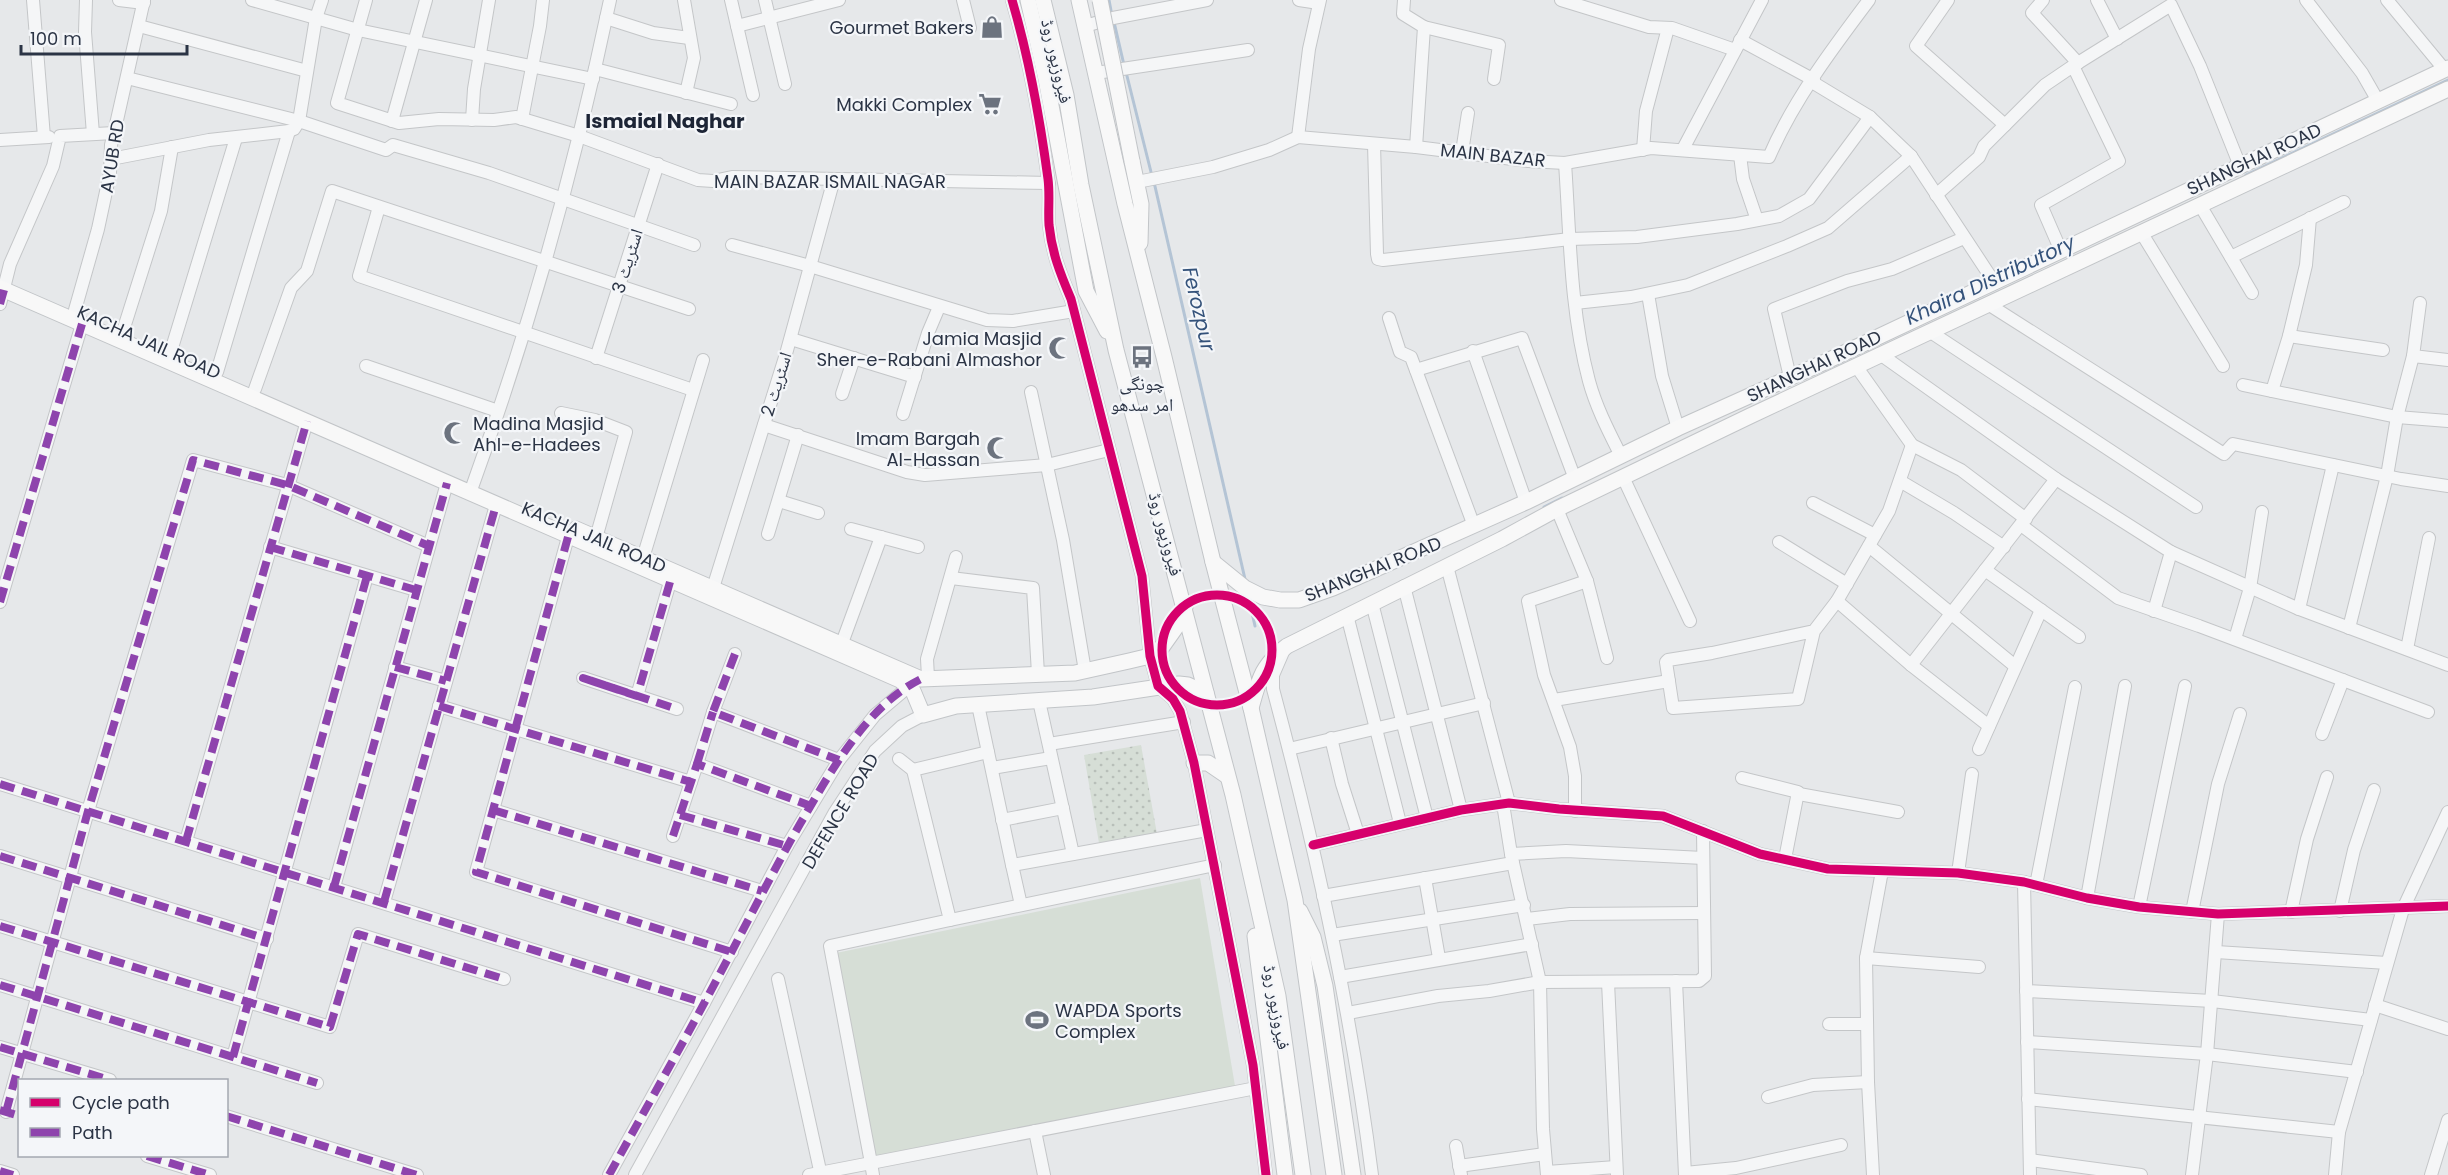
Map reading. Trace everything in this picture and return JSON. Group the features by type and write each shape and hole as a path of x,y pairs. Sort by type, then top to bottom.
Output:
{"main road":[{"path":"1028,0 1046,79 1086,291 1116,350"},
{"name":"فیروزپور روڈ","path":"1043,0 1066,95 1116,350 1185,607 1258,904 1278,996 1303,1175"},
{"name":"فیروزپور روڈ","path":"1079,0 1140,262 1251,708 1295,900 1334,1175"},
{"path":"1100,0 1141,204 1140,262"},
{"name":"SHANGHAI ROAD","path":"1213,561 1245,588 1263,597 1299,600 1333,588 1526,502 1678,428 2061,251 2446,68"},
{"name":"SHANGHAI ROAD","path":"1251,708 1259,677 1265,665 1287,645 1623,477 1880,354 2448,89"},
{"name":"KACHA JAIL ROAD","path":"2,287 171,351 471,489 644,558 842,644 919,681 1085,671 1150,656 1172,636 1185,607"},
{"path":"79,317 447,483 471,489 496,505 670,582 900,680 919,681 916,697 923,715"},
{"name":"DEFENCE ROAD","path":"923,715 956,706 1039,702 1125,693 1158,686 1188,685 1206,693"},
{"path":"1194,763 1208,763 1227,776"},
{"path":"1295,900 1313,937 1325,986 1353,1175"},
{"path":"1258,904 1253,921 1285,1175"}],"street":[{"path":"33,0 44,137"},
{"path":"86,0 85,32 93,134"},
{"path":"119,0 144,1"},
{"path":"111,159 172,147 294,129 299,121 316,18 322,0"},
{"path":"358,30 366,0"},
{"path":"392,121 426,0"},
{"path":"472,120 474,89 489,0"},
{"path":"522,119 543,0"},
{"path":"471,489 523,333 579,136 610,0"},
{"path":"684,0 694,58 686,93"},
{"path":"730,0 753,94"},
{"path":"765,0 785,84"},
{"path":"737,26 814,3 839,0"},
{"path":"963,0 970,28"},
{"path":"1012,0 1029,71 1049,183 1049,223 1055,262 1074,311 1142,576 1150,656 1158,686 1173,699 1184,722 1194,763 1256,1088 1266,1175"},
{"path":"1085,26 1113,18 1207,0"},
{"path":"1298,137 1309,49 1319,1 1299,0"},
{"path":"1404,0 1404,14 1424,27 1499,45 1494,79"},
{"path":"1561,0 1649,27 1668,28 1738,45 1813,81 1870,117 1911,156 1994,282"},
{"path":"1683,149 1762,0"},
{"path":"1813,81 1869,0"},
{"path":"1948,0 1916,46 2005,125"},
{"path":"2043,0 2032,13 2075,64 2119,161 2041,205 2061,251"},
{"path":"2097,0 2117,39"},
{"path":"2306,0 2362,73 2378,101"},
{"path":"2387,0 2446,68"},
{"name":"AYUB RD","path":"0,602 79,317 110,173 114,133 144,1"},
{"path":"260,1 358,30 480,57 594,74 731,104"},
{"path":"1936,195 1979,157 1984,146 2045,85 2173,2 2240,166"},
{"path":"606,18 653,33 689,38"},
{"path":"139,26 307,71"},
{"path":"1416,147 1424,27"},
{"path":"1642,150 1646,111 1668,28"},
{"name":"MAIN BAZAR ISMAIL NAGAR","path":"358,30 337,103 399,123 439,119 472,120 516,117 579,136 698,180 713,181 732,177 1049,183"},
{"path":"1096,73 1248,50"},
{"path":"127,78 299,121 386,150 393,145 561,197 694,245"},
{"name":"MAIN BAZAR","path":"1137,182 1213,167 1269,150 1298,137 1462,152 1491,158 1565,163 1642,150 1683,149 1769,157 1780,132 1813,81"},
{"path":"1462,152 1468,113"},
{"path":"1374,144 1378,259 1570,239 1637,237 1779,216 1809,200 1870,117"},
{"path":"217,372 290,131"},
{"path":"0,140 114,133"},
{"path":"2,287 53,166 60,136"},
{"path":"171,351 236,138"},
{"path":"123,331 161,211 172,147"},
{"path":"1740,155 1743,179 1757,220"},
{"path":"1575,303 1648,294 1688,285 1828,228 1911,156"},
{"path":"1565,163 1575,303 1589,381 1602,417 1621,456"},
{"name":"اسٹریٹ 3","path":"596,358 658,164"},
{"name":"اسٹریٹ 2","path":"713,588 791,339 834,179"},
{"path":"255,389 291,288 307,271 332,191 619,288 689,309"},
{"path":"2231,257 2344,202"},
{"path":"2200,205 2252,292"},
{"path":"380,207 359,276 693,390"},
{"path":"2272,391 2289,336 2306,265 2310,218"},
{"path":"2141,232 2223,366"},
{"path":"1790,377 1773,309 1847,281 1892,269 1964,238"},
{"path":"732,245 810,266 987,320 1013,321 1074,311"},
{"path":"1648,294 1662,376 1678,428"},
{"path":"2349,628 2413,356 2420,303"},
{"path":"1988,304 2224,454 2233,444 2386,476 2448,486"},
{"path":"903,414 928,333 939,307"},
{"path":"1389,318 1400,352 1411,357 1474,526"},
{"path":"1929,332 2196,507"},
{"path":"2289,336 2383,350"},
{"path":"1416,370 1522,338 1575,479"},
{"path":"791,339 915,377"},
{"path":"1473,351 1526,502"},
{"path":"1880,354 2056,479 2171,552 2299,609 2448,665"},
{"path":"2413,356 2448,360"},
{"path":"842,394 854,358"},
{"path":"644,558 703,360"},
{"path":"366,366 498,411"},
{"path":"1856,366 1912,445 1961,471 2118,598 2235,639 2428,712"},
{"path":"2243,385 2397,417 2448,421"},
{"path":"1031,392 1063,540 1085,671"},
{"path":"561,413 595,420 626,432 596,538"},
{"path":"186,841 307,421"},
{"path":"764,425 908,472 925,475 1047,465 1109,450"},
{"path":"768,534 798,435"},
{"path":"1814,631 1668,660 1666,662 1672,706 1675,709 1798,699 1814,631 1837,601 1889,511 1912,445"},
{"path":"18,1115 3,1111 22,1053 88,811 193,460 287,485 429,546"},
{"path":"2299,609 2333,465"},
{"path":"1623,477 1690,621"},
{"path":"1911,665 2056,479"},
{"path":"1900,481 1954,513 2004,547"},
{"path":"334,887 447,483"},
{"path":"779,501 818,513"},
{"path":"1813,503 1872,540 1952,613 2015,666"},
{"path":"384,902 496,505"},
{"path":"1557,509 1587,581 1607,658"},
{"path":"2235,639 2250,588 2262,512"},
{"path":"851,528 918,547"},
{"path":"568,537 476,872 732,952"},
{"path":"842,644 881,537"},
{"path":"2407,649 2429,538"},
{"path":"1779,542 1847,584"},
{"path":"270,547 417,590"},
{"path":"2154,611 2171,552"},
{"path":"609,1175 705,1003 762,891 839,760 875,715 919,681 956,557"},
{"path":"1447,566 1484,703 1506,803 1512,859 1540,982 1547,1174 1617,1171 1608,982"},
{"path":"1985,570 2079,637"},
{"path":"233,1057 367,576"},
{"path":"951,578 1033,588 1038,674"},
{"path":"1575,810 1575,776 1570,747 1545,675 1528,601 1587,581"},
{"path":"670,582 637,696 583,678 677,710"},
{"path":"1404,586 1461,810"},
{"path":"1837,601 1911,665 1989,726"},
{"path":"1372,603 1427,818"},
{"path":"1978,749 2041,610"},
{"path":"1347,615 1400,824"},
{"path":"1287,645 1274,675 1273,688 1313,845 1348,1013 1372,1175"},
{"path":"673,836 713,711 735,654"},
{"path":"395,667 446,681"},
{"path":"2322,734 2343,680"},
{"path":"1554,700 1669,681"},
{"path":"2087,898 2125,686"},
{"path":"2139,907 2185,686"},
{"path":"2030,1169 2026,991 2030,883 2075,687"},
{"path":"1039,702 1073,854"},
{"path":"1289,749 1484,703"},
{"path":"978,705 1021,905"},
{"path":"439,706 691,782"},
{"path":"713,711 839,760"},
{"path":"2192,912 2218,784 2240,714"},
{"name":"DEFENCE ROAD","path":"636,1175 840,804 875,751 902,726 923,715"},
{"path":"1049,744 1184,722"},
{"path":"1332,738 1342,784 1358,834"},
{"path":"914,770 988,752"},
{"path":"992,768 1052,758"},
{"path":"899,759 914,770 950,920"},
{"path":"697,764 811,806"},
{"path":"1958,873 1972,774"},
{"path":"2290,912 2307,839 2327,777"},
{"path":"1742,778 1797,791 1799,794 1898,812"},
{"path":"0,784 705,1003"},
{"path":"2340,911 2354,850 2373,790"},
{"path":"1785,859 1799,794"},
{"path":"1313,845 1461,810 1506,803 1663,816 1761,854 1828,869 1958,873 2030,883 2087,898 2139,907 2218,914 2448,906"},
{"path":"1002,820 1063,808"},
{"path":"493,810 762,891"},
{"path":"2335,1175 2340,1132 2403,909 2448,812"},
{"path":"680,815 787,846"},
{"path":"1012,865 1207,830"},
{"path":"1348,1013 1438,996 1489,991 1540,982 1699,981 1705,976 1703,831"},
{"path":"1323,896 1425,878 1512,859 1566,851 1703,858"},
{"path":"0,856 267,939"},
{"path":"872,1169 830,946 1215,865"},
{"path":"1873,1175 1868,1082 1866,958 1882,871"},
{"path":"1425,878 1439,958"},
{"path":"1332,935 1524,905"},
{"path":"1527,919 1570,914 1704,913"},
{"path":"2192,1175 2207,1054 2218,914"},
{"path":"0,926 330,1027 358,934 504,979"},
{"path":"1340,977 1439,958 1532,944"},
{"path":"2216,952 2387,963"},
{"path":"1866,958 1979,967"},
{"path":"778,979 817,1174 872,1169 1035,1131 1256,1088"},
{"path":"1676,981 1685,1174 1736,1168 1841,1145"},
{"path":"0,985 317,1083"},
{"path":"2026,991 2212,1001 2371,1020"},
{"path":"2375,1005 2448,1029"},
{"path":"1829,1024 1868,1024"},
{"path":"2027,1042 2207,1054 2356,1072"},
{"path":"0,1047 108,1079"},
{"path":"1768,1097 1813,1085 1868,1082"},
{"path":"2028,1099 2340,1132"},
{"path":"228,1117 417,1175"},
{"path":"2431,1175 2448,1120"},
{"path":"1035,1131 1044,1175"},
{"path":"1456,1146 1460,1170 1545,1154"},
{"path":"153,1157 210,1175"},
{"path":"2016,1175 2030,1169 2141,1175"},
{"path":"0,1171 13,1175"}],"shaded area":[{"path":"1141,745 1157,834 1099,843 1084,755"},
{"name":"WAPDA Sports Complex","path":"1200,878 1235,1086 876,1157 836,953"}],"waterway":[{"name":"Ferozpur","path":"1109,0 1112,16"},
{"name":"Ferozpur","path":"1114,22 1124,65"},
{"name":"Ferozpur","path":"1126,72 1152,176"},
{"name":"Khaira Distributory","path":"2246,175 2448,80"},
{"name":"Ferozpur","path":"1154,182 1245,579"},
{"name":"Khaira Distributory","path":"1544,507 1562,498"},
{"name":"Ferozpur","path":"1248,595 1255,626"}],"marked path":[{"path":"0,304 4,290"},
{"path":"0,602 82,324"},
{"path":"186,841 307,421"},
{"path":"6,1112 88,811 193,460 287,485 429,546"},
{"path":"334,887 447,483"},
{"path":"384,902 496,505"},
{"path":"568,537 476,872 732,952"},
{"path":"270,547 416,590"},
{"path":"233,1057 367,576"},
{"path":"670,582 637,696 583,678 677,709"},
{"path":"735,654 713,712 839,760"},
{"path":"395,667 446,681"},
{"path":"609,1175 788,845 837,763 866,723 901,691 921,679"},
{"path":"439,706 691,782"},
{"path":"697,764 713,712"},
{"path":"673,836 697,764 811,806"},
{"path":"0,784 704,1003"},
{"path":"493,810 762,891"},
{"path":"680,815 787,846"},
{"path":"0,856 267,939"},
{"path":"0,926 330,1027 358,934 504,979"},
{"path":"0,985 317,1083"},
{"path":"0,1047 107,1079"},
{"path":"0,1110 18,1115"},
{"path":"228,1117 417,1175"},
{"path":"150,1157 210,1175"},
{"path":"0,1171 13,1175"}],"cycle path":[{"path":"1012,0 1029,66 1041,134 1049,185 1049,225 1052,245 1071,299 1142,576 1150,656 1158,686 1173,699 1180,711 1194,763 1253,1065 1266,1175"},
{"path":"1217,595 1238,599 1256,611 1268,629 1272,650 1268,671 1256,689 1238,701 1217,705 1196,701 1178,689 1166,671 1162,650 1166,629 1178,611 1196,599 1217,595"},
{"path":"1313,845 1461,810 1509,803 1663,816 1760,854 1828,869 1958,873 2024,882 2087,898 2139,907 2218,914 2448,906"}],"place":[{"name":"Gourmet Bakers","path":"992,27"},
{"name":"Makki Complex","path":"990,104"},
{"name":"Jamia Masjid Sher-e-Rabani Almashor","path":"1060,348"},
{"name":"چونگی امر سدھو","path":"1142,357"},
{"name":"Madina Masjid Ahl-e-Hadees","path":"455,433"},
{"name":"Imam Bargah Al-Hassan","path":"998,448"},
{"name":"WAPDA Sports Complex","path":"1037,1020"}],"district":[{"name":"Ismaial Naghar","path":"665,121"}]}
